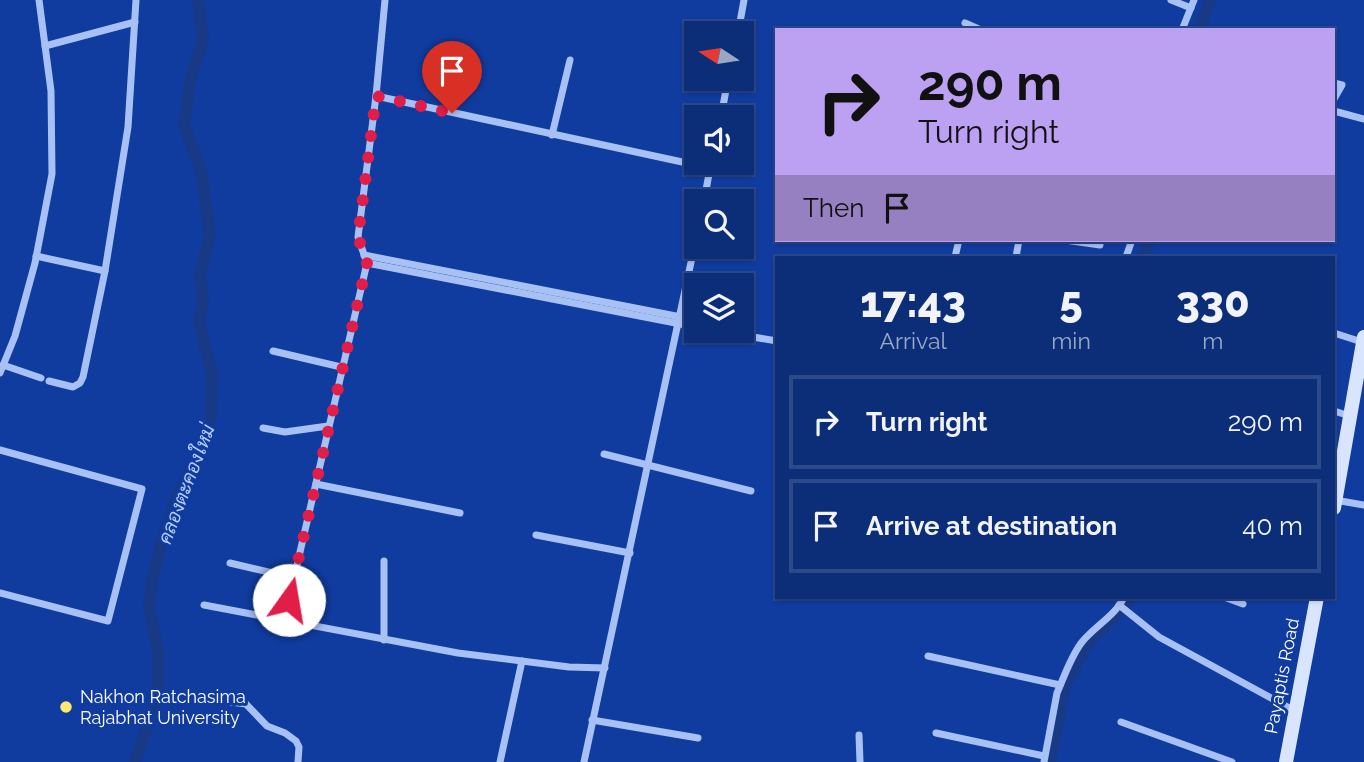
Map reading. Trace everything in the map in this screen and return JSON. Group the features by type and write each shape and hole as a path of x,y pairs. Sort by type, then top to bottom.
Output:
{"street":[{"path":"39,0 51,91 52,174 36,256 15,336 2,369 71,387 82,380 105,271 128,127 136,0"},
{"path":"284,621 365,259 358,237 385,0"},
{"path":"740,21 744,0"},
{"path":"1171,0 1191,8"},
{"path":"1183,28 1194,0"},
{"path":"46,46 135,23"},
{"path":"965,23 976,28"},
{"path":"552,135 570,60"},
{"path":"1335,83 1342,85 1335,97"},
{"path":"376,96 552,135 684,160"},
{"path":"1335,111 1364,119"},
{"path":"1079,242 1101,245"},
{"path":"36,256 105,271"},
{"path":"365,259 684,322"},
{"path":"584,762 692,259"},
{"path":"1335,334 1364,340 1359,397 1350,416 1335,495 1364,505"},
{"path":"754,337 775,341"},
{"path":"273,351 341,367"},
{"path":"1335,411 1350,416"},
{"path":"263,428 285,432 328,426"},
{"path":"0,450 142,489 108,621 0,593"},
{"path":"604,454 751,491"},
{"path":"316,484 460,513"},
{"path":"536,535 630,553"},
{"path":"384,561 384,640"},
{"path":"230,564 294,578"},
{"path":"936,733 1044,759 1060,685 1082,643 1124,599"},
{"path":"1229,599 1243,604"},
{"name":"Payaptis Road","path":"1286,762 1317,599"},
{"path":"204,605 458,653 569,667 605,668"},
{"path":"1119,605 1159,637 1295,711"},
{"path":"928,656 1060,685"},
{"path":"500,762 522,661"},
{"path":"200,698 246,704 267,726 296,741 299,747 298,762"},
{"path":"592,720 698,738"},
{"path":"1121,722 1232,762"},
{"path":"859,735 860,762"}],"waterway":[{"name":"คลองตะคองใหม่","path":"135,762 158,692 158,650 149,607 152,581 161,544 179,492 200,452 211,416 212,375 199,321 203,301 200,273 210,236 201,171 184,125 190,81 203,40 198,0"},
{"path":"1200,28 1210,0"},
{"path":"1144,256 1148,242"},
{"path":"1126,604 1129,599"},
{"path":"1050,762 1065,686 1087,645 1119,611"}],"place":[{"name":"Nakhon Ratchasima Rajabhat University","path":"66,707"}],"route":[{"path":"289,600 367,263 358,237 376,96 452,113"}]}
